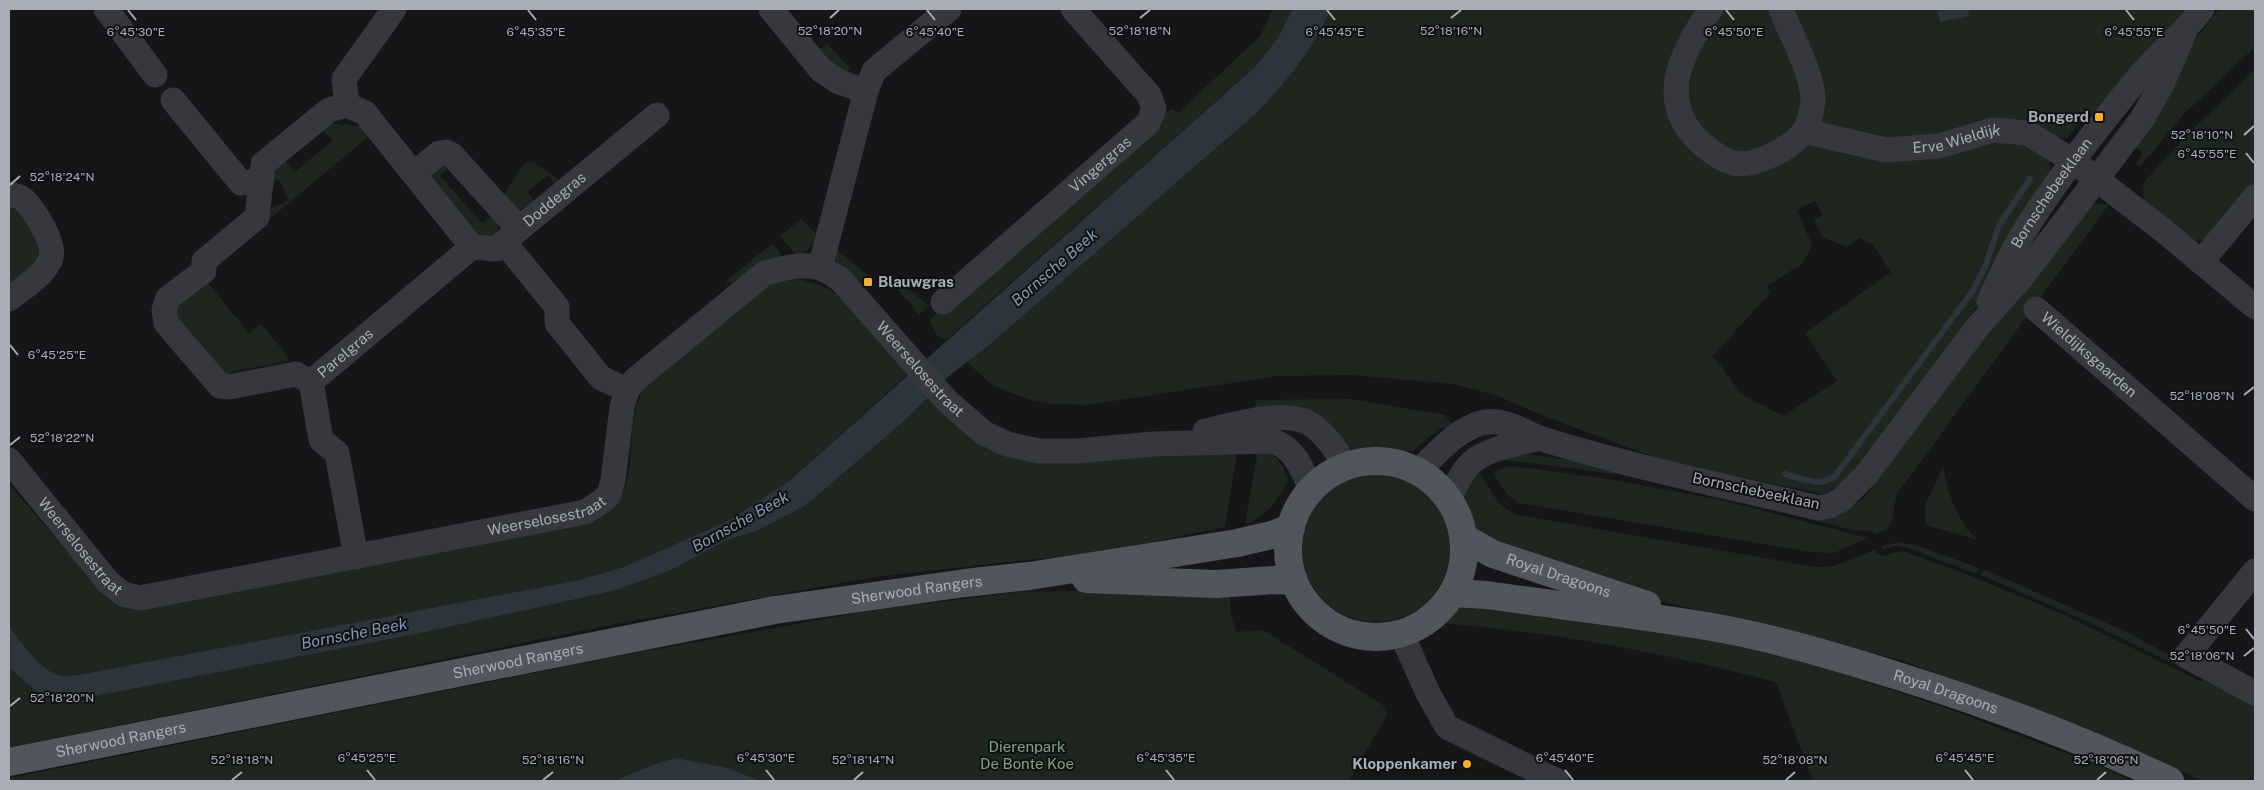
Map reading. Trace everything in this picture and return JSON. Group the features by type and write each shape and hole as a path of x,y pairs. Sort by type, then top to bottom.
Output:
{"main road":[{"path":"1378,460 1394,462 1418,471 1440,488 1449,498 1462,527 1464,538 1463,565 1453,593 1434,616 1415,628 1401,633 1377,637 1357,635 1340,630 1324,620 1310,607 1294,581 1288,544 1294,516 1311,489 1334,471 1346,466 1378,460"},
{"name":"Sherwood Rangers","path":"9,762 775,610 965,583 1029,576 1237,543 1272,535 1290,528"},
{"name":"Royal Dragoons","path":"1464,538 1493,554 1712,627"},
{"name":"Sherwood Rangers","path":"1029,576 1216,584 1274,580 1294,581"},
{"name":"Royal Dragoons","path":"1453,593 1487,595 1712,627 1820,651 1936,688 2037,724 2170,781"}],"street":[{"path":"106,9 155,76"},
{"path":"347,105 344,79 394,9"},
{"path":"771,9 821,70 839,82 866,91"},
{"path":"311,382 296,374 230,387 220,386 166,323 164,310 168,298 204,271 204,261 257,217 263,164 329,110 347,105 365,113 472,247 496,249 511,235 557,307 557,323 601,378 626,390 636,379 764,274 784,268 820,268 866,91 874,72 949,9"},
{"name":"Vingergras","path":"943,302 1148,122 1154,109 1150,95 1073,9"},
{"path":"1711,9 1691,40 1681,60 1677,77 1676,98 1691,134 1714,154 1734,163 1759,160 1781,150 1804,131 1813,99 1810,78 1781,9"},
{"name":"Bornschebeeklaan","path":"1979,324 2026,227 2073,161 2138,78 2185,31 2202,9"},
{"name":"Bornschebeeklaan","path":"1418,471 1466,430 1482,422 1510,425 1540,438 1650,468 1818,508 1829,506 1841,500 1866,475 1979,324 2022,277 2142,119 2162,84 2185,31"},
{"path":"173,100 241,183 261,181"},
{"name":"Doddegras","path":"414,173 439,153 446,152 452,155 511,235 656,115"},
{"name":"Erve Wieldijk","path":"1804,131 1886,150 1939,146 1993,130 2028,133 2073,161 2097,179"},
{"path":"2097,179 2255,307"},
{"path":"9,194 22,198 29,205 50,242 51,258 42,271 9,300"},
{"path":"2201,262 2255,197"},
{"name":"Parelgras","path":"356,557 337,453 322,440 311,382 472,247"},
{"name":"Weerselosestraat","path":"820,268 841,280 947,401 984,433 1007,444 1039,451 1078,451 1153,444 1274,441 1285,445 1296,456 1311,489"},
{"name":"Wieldijksgaarden","path":"2036,309 2255,499"},
{"name":"Weerselosestraat","path":"9,460 108,582 123,594 140,598 584,512 609,495 613,480 622,407 626,390"},
{"name":"Weerselosestraat","path":"1153,444 1249,421 1294,419 1312,426 1333,446 1346,466"},
{"name":"Bornschebeeklaan","path":"1449,498 1466,469 1478,458 1508,446 1540,438"},
{"path":"2255,571 2186,656 2255,693"},
{"path":"1401,633 1428,693 1447,727 1557,781"},
{"path":"1510,758 1532,781"}],"green space":[{"path":"1273,9 1292,9 1279,36 1256,66 946,340 937,336 929,320 1171,109 1178,113 1260,36"},
{"path":"1331,9 2185,9 2095,116 2091,114 2084,118 2067,138 2054,137 2048,158 2051,174 1980,301 1859,475 1823,494 1665,461 1541,415 1498,396 1454,384 1352,375 1278,376 1086,405 1053,404 1031,400 1003,390 988,382 967,362 1260,110 1300,63","holes":["1815,201 1823,215 1814,220 1822,237 1847,247 1859,238 1872,244 1891,272 1805,333 1837,381 1783,416 1741,394 1721,366 1712,357 1770,293 1767,286 1803,263 1812,245 1797,210"]},
{"path":"2219,9 2255,9 2255,47 2183,115 2140,167 2136,163 2143,153 2130,143 2175,78 2195,40"},
{"path":"827,43 850,68 848,73 841,71 816,52"},
{"path":"2255,69 2255,184 2222,226 2202,241 2191,240 2144,200 2145,181 2186,136"},
{"path":"329,123 360,126 368,137 266,222 265,211 289,201 279,179 267,185 268,172 284,160 295,172 332,141 322,128"},
{"path":"441,161 451,165 440,176 482,223 494,213 498,222 498,228 487,240 481,240 428,180"},
{"path":"533,162 563,182 557,186 548,175 527,192 536,203 522,214 504,195 524,164"},
{"path":"9,202 22,207 44,242 38,268 9,291"},
{"path":"2095,204 2109,204 1897,494 1891,523 1883,532 1876,534 1870,531 1852,530 1740,500 1620,475 1622,468 1846,510 1864,498 1973,352 2084,209"},
{"path":"801,219 816,234 810,248 796,255 780,236"},
{"path":"772,243 781,254 780,258 734,284 725,282"},
{"path":"834,248 870,277 863,282 846,274 838,265"},
{"path":"798,279 819,285 838,295 908,374 788,482 726,522 623,567 579,580 78,675 60,675 48,670 24,646 9,627 9,484 106,597 114,602 618,502 625,489 628,474 635,414 646,386 710,326 772,283"},
{"path":"896,280 929,306 919,315 893,283"},
{"path":"208,283 249,333 261,324 287,355 288,361 230,372 231,379 175,322 173,309"},
{"path":"928,396 960,428 985,448 1016,459 1237,452 1225,527 1089,555 1015,561 875,577 611,625 9,748 9,667 40,694 80,699 421,633 617,590 670,570 727,540 757,531 806,505 904,421"},
{"path":"1351,399 1445,415 1454,426 1440,428 1413,451 1370,452 1351,449 1339,440 1255,411 1256,400"},
{"path":"1258,450 1268,450 1272,453 1283,467 1288,480 1282,493 1268,510 1256,520 1245,523"},
{"path":"1521,453 1616,467 1615,474 1504,460"},
{"path":"1513,466 1614,480 1726,501 1868,538 1834,553 1810,552 1519,503 1504,490 1494,473 1504,467"},
{"path":"1943,466 1947,487 1954,506 1964,524 1978,540 1926,525 1925,506"},
{"path":"1476,468 1498,502 1519,515 1816,567 1834,566 1876,549 1877,554 1883,556 1903,551 1961,572 2065,615 2200,681 2204,680 2207,676 2255,704 2255,781 2202,781 2116,741 1904,661 1664,602 1498,550 1468,526 1462,505 1462,490"},
{"path":"1376,474 1404,480 1428,496 1444,520 1450,548 1444,576 1428,600 1404,616 1376,622 1348,616 1324,600 1308,576 1302,548 1308,520 1324,496 1348,480"},
{"path":"1898,542 1916,545 1979,568 1976,574 1905,547 1897,546 1883,549 1881,547"},
{"path":"1983,569 2127,632 2203,674 2198,676 2084,620 1981,575"},
{"name":"Dierenpark De Bonte Koe","path":"1229,588 1231,615 1236,632 1263,630 1383,705 1387,715 1349,781 761,781 728,768 677,758 660,762 614,781 9,781 9,778 618,656 880,609 1019,592"},
{"path":"1459,605 1603,622 1733,643 1798,659 1946,708 2105,768 2132,781 1813,781 1776,682 1734,671 1608,645 1522,632 1436,623 1447,611"}],"water":[{"name":"Bornsche Beek","path":"1292,9 1331,9 1300,63 1260,110 990,344 948,377 904,421 806,505 757,531 727,540 671,570 617,590 421,633 80,699 56,698 40,693 9,667 9,627 24,646 48,670 66,676 78,675 579,580 623,567 726,522 788,482 1256,66 1279,36"},
{"path":"1937,9 1968,9 1969,16 1940,22"},
{"path":"677,758 728,768 761,781 614,781 660,762"}],"waterway":[{"path":"1785,474 1817,482 1829,480 1835,476 1972,292 1985,267 1999,225 2030,179"}],"place":[{"name":"Bongerd","path":"2099,117"},
{"name":"Blauwgras","path":"868,282"},
{"name":"Kloppenkamer","path":"1467,764"}]}
